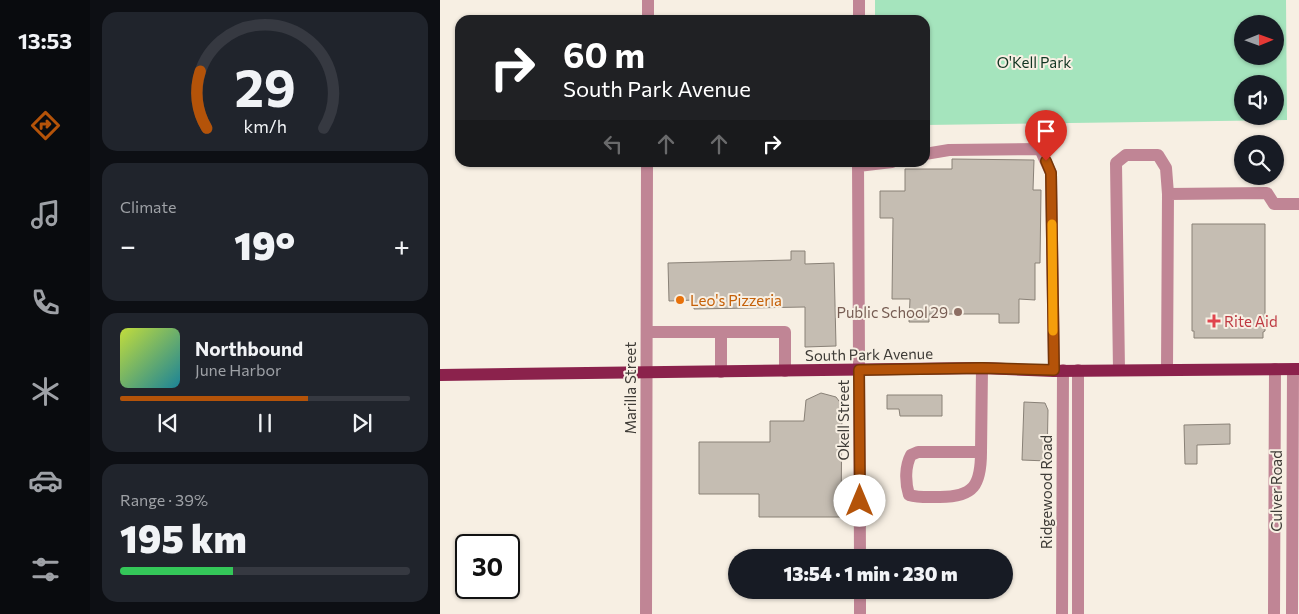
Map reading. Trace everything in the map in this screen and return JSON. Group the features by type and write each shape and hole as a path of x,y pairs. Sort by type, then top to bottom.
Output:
{"main road":[{"name":"South Park Avenue","path":"440,374 982,368 1058,370 1296,369"}],"street":[{"path":"648,0 648,15"},
{"path":"859,0 859,15"},
{"name":"Ridgewood Road","path":"930,153 949,150 1040,149 1051,173 1058,370 1062,614"},
{"path":"1119,370 1116,162 1126,155 1158,155 1166,168 1168,194 1168,370"},
{"name":"Marilla Street","path":"646,614 647,167"},
{"name":"Okell Street","path":"858,167 860,549"},
{"path":"1168,194 1267,193 1274,204 1299,204"},
{"path":"647,332 785,332 784,371"},
{"path":"720,372 721,332"},
{"path":"981,452 918,452 911,454 907,462 907,487 909,494 916,497 954,497 974,489 979,478 981,452 982,368"},
{"name":"Culver Road","path":"1274,614 1275,369"},
{"name":"Culver Road","path":"1292,614 1296,369"},
{"path":"1078,370 1078,614"},
{"path":"860,599 860,614"}],"green space":[{"name":"O'Kell Park","path":"875,0 1286,0 1287,120 1284,120 1284,75 1234,75 1234,121 930,125 930,15 875,15"}],"building":[{"path":"952,159 1034,160 1033,190 1041,190 1040,263 1035,263 1035,300 1019,299 1019,323 999,323 999,314 929,314 929,322 909,322 910,299 892,299 893,218 880,218 880,191 905,191 905,169 952,169"},
{"path":"1192,224 1265,224 1265,331 1263,332 1263,338 1194,338 1194,331 1192,331"},
{"path":"791,251 805,251 805,264 834,263 836,346 805,347 805,307 694,309 694,300 669,301 668,263 791,260"},
{"path":"821,393 836,397 842,405 841,517 759,517 759,494 699,494 699,442 770,442 770,421 804,421 806,400"},
{"path":"887,395 942,395 942,416 900,416 899,409 887,409"},
{"path":"1024,402 1045,403 1048,410 1047,461 1022,460"},
{"path":"1230,424 1230,444 1197,445 1197,464 1185,464 1184,425"}],"slow traffic":[{"path":"1052,224 1053,331"}],"place":[{"name":"Leo's Pizzeria","path":"680,300"},
{"name":"Public School 29","path":"958,312"},
{"name":"Rite Aid","path":"1214,321"}],"route":[{"path":"860,501 859,370 982,368 1054,370 1051,173 1046,161"}]}
